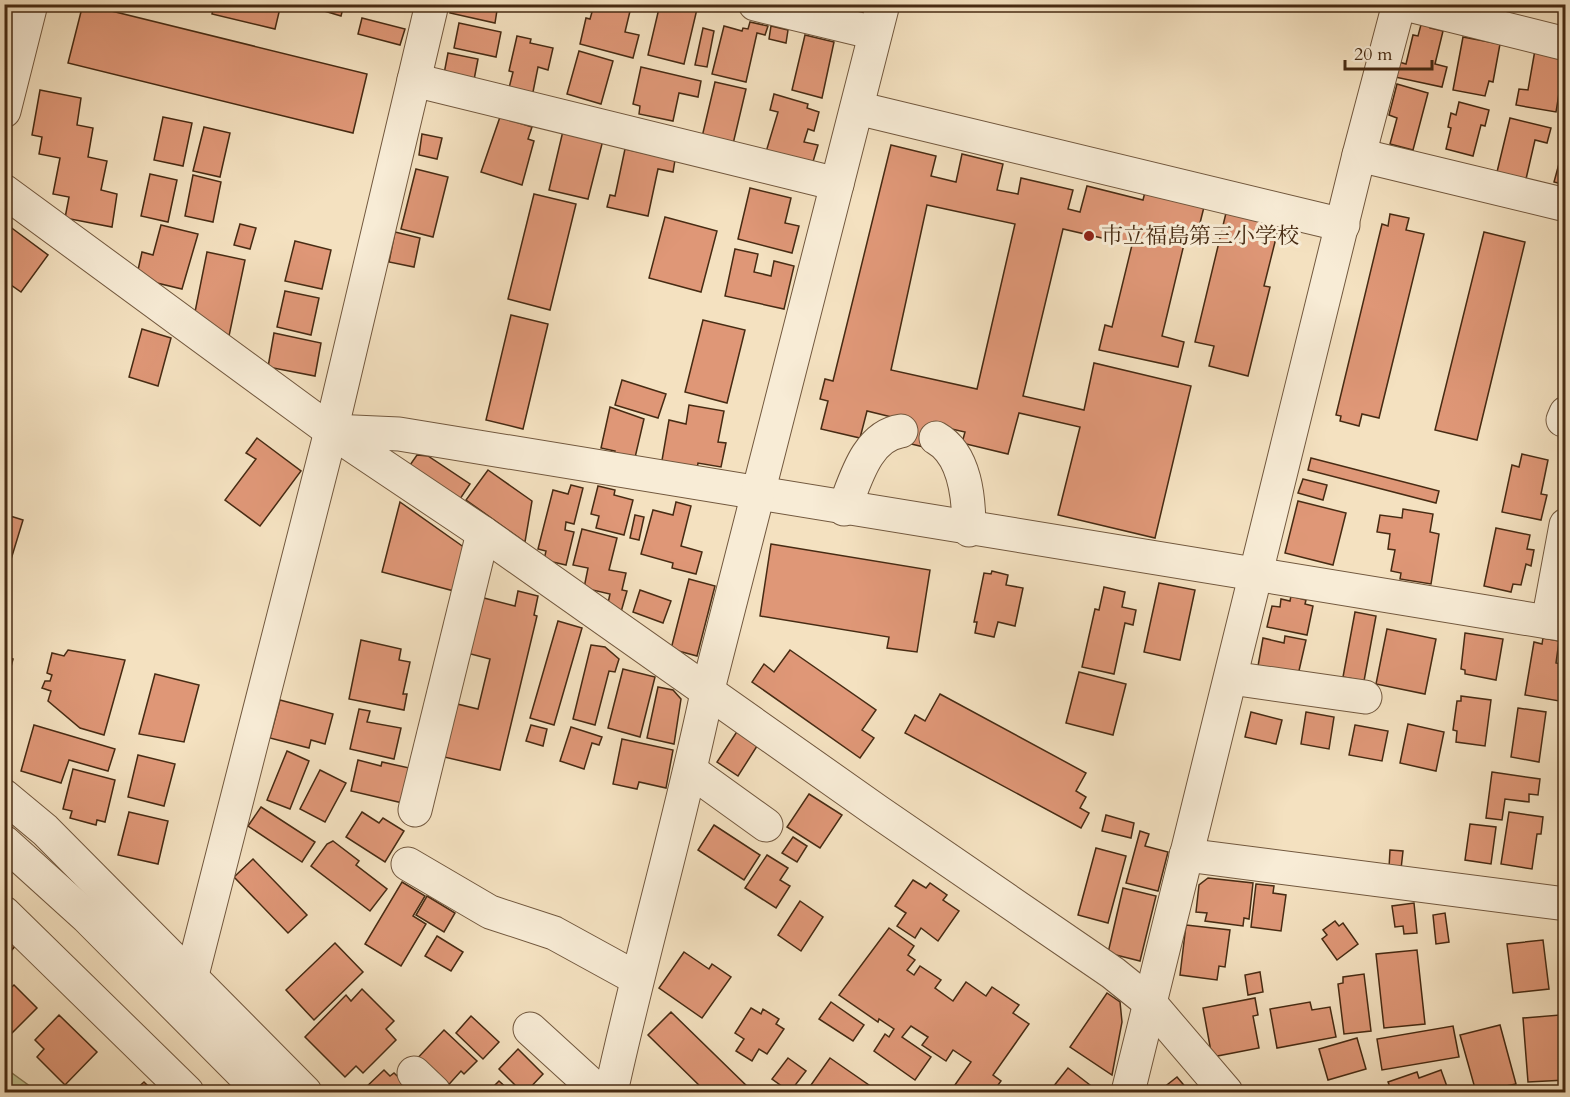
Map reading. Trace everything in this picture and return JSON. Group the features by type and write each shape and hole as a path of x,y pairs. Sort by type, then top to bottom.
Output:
{"street":[{"path":"4,111 32,4"},
{"path":"191,979 331,431 432,4"},
{"path":"611,1092 636,978 691,771 707,693 879,19 755,4"},
{"path":"1128,1092 1257,577 1359,155 1399,4"},
{"path":"1405,4 1566,44"},
{"path":"414,80 837,184"},
{"path":"857,108 1343,225"},
{"path":"1359,155 1566,205"},
{"path":"4,191 331,431 483,533 707,693 1113,973 1149,1002 1226,1092"},
{"path":"331,431 399,434 969,530 1557,624 1566,525"},
{"path":"844,509 864,460 884,438 901,431"},
{"path":"936,438 946,443 957,463 969,494 969,530"},
{"path":"415,810 483,533"},
{"path":"1231,678 1365,697"},
{"path":"691,771 766,825"},
{"path":"4,796 45,831 305,1092"},
{"path":"4,842 87,917 261,1092"},
{"path":"1186,855 1566,904"},
{"path":"408,864 490,912 526,921 554,933 636,978"},
{"path":"4,913 187,1092"},
{"path":"531,1029 599,1092"}],"green space":[{"path":"5,1068 38,1092 5,1092"}],"building":[{"path":"83,4 367,74 353,133 68,63"},
{"path":"214,4 281,4 275,29 212,14"},
{"path":"301,4 344,4 341,16"},
{"path":"452,4 498,4 495,23 450,13"},
{"path":"586,4 621,4 631,7 625,32 639,35 633,58 580,44 586,18 590,19 592,12 584,10"},
{"path":"660,4 679,4 697,9 684,64 648,55"},
{"path":"362,18 405,29 400,45 358,34"},
{"path":"1422,21 1431,23 1430,28 1443,31 1435,64 1447,67 1442,87 1395,77 1399,62 1406,64 1413,35 1418,36"},
{"path":"750,22 768,26 765,35 757,33 746,82 712,74 724,26 742,31 743,28 748,29"},
{"path":"459,23 501,32 496,57 454,48"},
{"path":"771,26 788,30 786,43 769,39"},
{"path":"703,28 714,31 707,67 695,65"},
{"path":"805,35 834,42 822,98 792,90"},
{"path":"517,36 531,39 530,43 553,48 548,70 538,67 532,97 508,92 513,72 509,71"},
{"path":"1463,37 1500,44 1493,82 1489,81 1485,96 1453,90"},
{"path":"1535,50 1565,56 1556,112 1516,105 1519,89 1528,90"},
{"path":"579,51 613,61 601,104 567,94"},
{"path":"448,53 478,59 473,85 443,79"},
{"path":"641,67 701,81 698,97 679,93 673,121 639,114 640,106 633,104"},
{"path":"715,82 746,89 733,144 702,137"},
{"path":"1397,84 1428,93 1413,150 1390,144 1397,118 1389,115"},
{"path":"40,90 81,98 77,125 93,128 88,157 107,161 101,190 117,194 112,227 65,218 69,197 53,194 60,158 39,154 42,137 32,135"},
{"path":"774,94 808,104 807,108 819,112 814,131 808,129 804,142 818,145 812,165 766,152 778,112 770,110"},
{"path":"1459,102 1489,110 1485,126 1481,125 1473,156 1446,149 1451,128 1448,127 1451,113 1456,115"},
{"path":"163,117 192,123 183,166 154,160"},
{"path":"500,117 532,127 528,139 534,141 522,185 481,172"},
{"path":"1510,118 1551,128 1547,143 1535,140 1526,179 1497,172"},
{"path":"204,127 230,133 220,177 193,171"},
{"path":"563,131 603,140 588,199 549,190"},
{"path":"422,134 442,138 437,159 419,155"},
{"path":"1566,138 1566,185 1554,182"},
{"path":"891,145 936,156 931,176 956,182 962,154 1003,164 997,190 1018,194 1021,178 1073,190 1068,209 1080,212 1087,186 1143,200 1145,192 1204,207 1195,243 1185,240 1162,336 1184,342 1178,367 1099,350 1105,325 1112,327 1132,245 1063,229 1023,396 1084,410 1094,363 1191,386 1155,538 1058,515 1080,427 1019,413 1008,454 962,443 965,432 934,425 928,448 903,442 908,421 867,411 860,438 821,429 828,401 820,399 825,379 833,381","holes":["927,205 1015,224 977,389 891,370"]},
{"path":"625,149 675,160 673,172 658,169 648,216 607,207 610,195 615,196"},
{"path":"416,169 448,177 433,237 401,229"},
{"path":"150,174 177,180 168,222 141,216"},
{"path":"193,175 221,182 213,222 185,216"},
{"path":"750,188 791,198 785,223 799,226 792,253 738,239"},
{"path":"534,194 576,204 550,310 508,299"},
{"path":"1226,213 1279,226 1264,286 1270,287 1248,376 1209,366 1214,346 1195,342"},
{"path":"1390,214 1409,218 1406,230 1424,234 1379,418 1362,414 1359,426 1340,421 1341,416 1336,415 1382,224 1388,226"},
{"path":"665,217 717,231 701,292 649,278"},
{"path":"240,224 256,228 250,249 234,245"},
{"path":"161,225 198,234 182,289 157,283 138,270 142,252 153,255"},
{"path":"9,226 48,255 21,292 4,280 4,233"},
{"path":"395,232 420,238 414,267 389,262"},
{"path":"1484,232 1525,242 1477,440 1435,430"},
{"path":"295,241 331,250 322,289 285,281"},
{"path":"735,249 758,254 754,272 771,276 774,261 794,266 784,309 725,296"},
{"path":"207,252 245,260 229,336 195,312"},
{"path":"285,291 319,298 311,335 277,327"},
{"path":"511,315 548,324 523,429 486,420"},
{"path":"703,320 745,330 727,403 685,392"},
{"path":"142,329 171,338 158,386 129,377"},
{"path":"274,333 321,343 315,376 268,367"},
{"path":"622,380 666,394 658,418 615,405"},
{"path":"689,405 724,411 718,442 726,443 721,467 698,463 697,470 661,466 669,420 686,424"},
{"path":"610,407 644,419 634,462 613,458 615,451 601,448"},
{"path":"257,438 301,471 260,526 225,500 256,459 246,453"},
{"path":"1522,454 1548,460 1541,494 1547,495 1541,520 1502,512 1512,465 1519,467"},
{"path":"417,455 428,456 470,484 460,499 410,465"},
{"path":"1311,458 1439,491 1436,503 1308,470"},
{"path":"488,470 532,501 525,542 466,500"},
{"path":"1303,479 1327,485 1323,500 1298,493"},
{"path":"571,485 583,488 574,524 566,522 565,530 574,532 566,565 544,560 546,551 538,549 553,490 568,494"},
{"path":"598,486 615,490 614,495 633,500 624,535 596,528 599,516 591,514"},
{"path":"1298,501 1346,513 1333,565 1285,553"},
{"path":"400,502 465,548 454,591 382,572"},
{"path":"676,502 691,506 681,546 702,552 696,574 672,568 673,563 641,554 653,510 673,515"},
{"path":"1403,509 1433,514 1430,532 1439,534 1431,584 1400,579 1401,573 1391,571 1395,550 1388,549 1390,534 1377,532 1380,515 1402,518"},
{"path":"4,514 23,520 9,566 4,564"},
{"path":"635,515 644,517 639,540 630,538"},
{"path":"1496,528 1530,535 1527,549 1534,550 1531,566 1526,564 1521,585 1513,584 1511,592 1484,586"},
{"path":"582,529 617,538 609,570 626,573 622,590 627,591 621,612 608,603 610,594 584,588 588,568 573,565"},
{"path":"771,544 930,570 917,652 887,648 889,637 760,616"},
{"path":"992,571 1008,575 1006,585 1023,588 1015,626 998,622 994,637 975,633 977,622 974,622 984,573 991,574"},
{"path":"689,579 715,586 697,656 671,649"},
{"path":"1159,583 1195,590 1180,660 1144,652"},
{"path":"1104,587 1125,592 1122,607 1136,610 1133,625 1125,623 1114,674 1082,667 1095,609 1099,610"},
{"path":"640,590 671,601 663,623 633,612"},
{"path":"518,591 538,596 534,615 537,616 500,770 440,756 453,703 478,709 490,659 467,653 480,597 515,606"},
{"path":"1291,596 1306,600 1305,604 1313,606 1307,635 1267,627 1272,606 1280,607 1281,599 1290,601"},
{"path":"1355,612 1376,616 1364,681 1343,677"},
{"path":"558,621 582,628 554,725 530,718"},
{"path":"1387,629 1436,639 1425,694 1376,684"},
{"path":"1465,633 1503,639 1496,680 1465,674 1465,670 1461,669"},
{"path":"1285,636 1306,640 1298,675 1258,666 1263,638 1284,643"},
{"path":"1543,638 1559,641 1556,663 1565,665 1559,701 1525,695 1534,642 1542,644"},
{"path":"361,640 401,649 399,660 410,662 403,694 407,694 404,710 349,699"},
{"path":"591,645 605,647 619,659 615,672 609,671 595,725 573,719"},
{"path":"68,650 125,660 104,735 80,728 48,701 51,691 42,688 45,681 50,681 52,675 47,673 52,653 64,656"},
{"path":"790,650 876,710 862,730 874,738 860,758 752,682 764,664 774,672"},
{"path":"4,656 13,659 7,682 4,681"},
{"path":"623,669 655,677 640,737 608,728"},
{"path":"1079,672 1126,684 1113,735 1066,723"},
{"path":"155,674 199,685 184,742 139,734"},
{"path":"658,687 673,690 681,699 674,744 647,738"},
{"path":"940,694 1086,773 1076,791 1086,797 1080,808 1089,813 1081,828 905,733 915,715 925,721"},
{"path":"1461,696 1491,700 1485,746 1456,742 1457,731 1453,730 1457,701 1461,701"},
{"path":"280,700 333,714 325,744 311,740 309,748 270,738"},
{"path":"1518,708 1546,712 1539,762 1511,757"},
{"path":"359,709 370,711 367,722 401,728 394,759 350,749"},
{"path":"1251,712 1282,720 1276,744 1245,737"},
{"path":"1306,712 1334,717 1329,749 1301,744"},
{"path":"1408,724 1444,732 1436,771 1400,763"},
{"path":"34,725 115,749 108,771 69,760 61,783 21,771"},
{"path":"531,725 547,729 543,746 526,741"},
{"path":"1355,725 1388,731 1382,761 1349,755"},
{"path":"571,727 602,737 599,745 592,743 584,769 560,761"},
{"path":"738,730 759,743 738,776 717,762"},
{"path":"622,739 673,750 666,788 639,782 637,789 613,784"},
{"path":"287,751 309,761 290,809 267,800"},
{"path":"138,755 175,764 164,806 128,797"},
{"path":"358,760 381,766 382,762 414,769 407,804 351,791"},
{"path":"73,769 115,780 105,822 97,820 96,825 70,818 72,811 63,809"},
{"path":"320,770 346,783 325,822 300,809"},
{"path":"1492,772 1540,779 1538,795 1529,794 1529,802 1505,799 1502,820 1486,818"},
{"path":"809,794 842,815 820,848 787,827"},
{"path":"261,807 315,842 302,862 248,826"},
{"path":"129,812 168,821 158,864 118,855"},
{"path":"362,812 379,823 383,818 404,831 385,862 346,837"},
{"path":"1509,812 1543,817 1541,834 1537,834 1532,869 1501,864"},
{"path":"1106,815 1134,823 1131,838 1102,831"},
{"path":"1470,824 1496,827 1491,864 1465,860"},
{"path":"714,825 760,855 744,880 698,850"},
{"path":"1140,831 1149,834 1145,846 1168,852 1158,891 1126,883"},
{"path":"793,837 807,846 797,862 782,853"},
{"path":"333,841 359,861 356,865 387,889 370,911 311,866 327,844"},
{"path":"1096,848 1126,856 1108,923 1078,915"},
{"path":"1390,850 1403,851 1401,869 1389,868"},
{"path":"767,855 788,868 780,880 790,886 776,908 745,888"},
{"path":"253,859 307,915 288,933 234,877"},
{"path":"1208,878 1253,883 1249,919 1244,918 1243,926 1205,921 1207,913 1196,912 1199,885"},
{"path":"913,880 926,888 930,883 947,895 943,900 959,911 938,941 921,928 915,938 897,926 906,913 895,906"},
{"path":"402,882 425,896 413,916 426,924 401,966 365,944"},
{"path":"1256,884 1274,886 1273,893 1286,895 1281,931 1251,927"},
{"path":"1123,888 1156,896 1140,961 1108,953"},
{"path":"427,896 455,913 444,932 416,915"},
{"path":"800,901 823,917 801,951 778,935"},
{"path":"1414,903 1417,933 1404,934 1403,926 1395,927 1392,906"},
{"path":"1445,913 1449,942 1436,944 1433,915"},
{"path":"1335,921 1339,926 1343,923 1358,944 1337,960 1322,939 1327,935 1323,930"},
{"path":"1186,925 1230,930 1225,967 1219,966 1217,980 1180,975"},
{"path":"889,928 914,946 908,955 915,960 907,970 914,975 920,966 941,980 935,988 953,1001 966,982 986,996 992,987 1019,1005 1013,1013 1029,1024 993,1075 1001,1081 993,1092 950,1092 971,1062 953,1050 946,1061 922,1045 928,1037 911,1026 902,1037 931,1057 915,1080 874,1051 885,1034 889,1037 894,1029 879,1019 878,1022 839,995"},
{"path":"4,933 17,944 4,959"},
{"path":"437,936 463,952 451,971 425,956"},
{"path":"1543,940 1549,989 1513,993 1507,944"},
{"path":"335,943 363,972 314,1020 286,990"},
{"path":"1417,950 1425,1024 1384,1028 1376,954"},
{"path":"684,952 709,969 712,964 731,977 702,1018 659,988"},
{"path":"1260,972 1263,992 1248,995 1245,975"},
{"path":"1364,974 1371,1031 1344,1034 1338,984 1343,983 1343,977"},
{"path":"14,985 37,1008 11,1034 4,1028 4,994"},
{"path":"362,989 394,1021 386,1029 396,1040 363,1073 356,1066 345,1077 305,1037 346,995 351,1001"},
{"path":"1107,993 1120,1002 1122,1022 1112,1075 1070,1047"},
{"path":"1255,998 1258,1015 1253,1016 1259,1048 1212,1057 1203,1008"},
{"path":"831,1002 864,1025 853,1041 819,1019"},
{"path":"1310,1002 1312,1010 1330,1007 1336,1037 1277,1048 1270,1009"},
{"path":"751,1008 761,1014 763,1009 779,1019 776,1024 784,1029 767,1054 759,1049 752,1061 736,1051 744,1039 735,1033"},
{"path":"671,1012 753,1092 706,1092 648,1035"},
{"path":"59,1015 97,1052 65,1085 37,1057 44,1049 35,1040"},
{"path":"1560,1015 1566,1080 1528,1082 1523,1018"},
{"path":"471,1016 499,1042 483,1059 456,1033"},
{"path":"1500,1025 1516,1084 1476,1092 1460,1035"},
{"path":"1453,1026 1459,1057 1382,1070 1377,1039"},
{"path":"444,1030 477,1061 464,1074 461,1071 443,1091 413,1063"},
{"path":"1357,1038 1366,1069 1328,1080 1319,1049"},
{"path":"518,1049 543,1074 526,1092 522,1092 499,1069"},
{"path":"788,1058 806,1071 790,1092 772,1079"},
{"path":"830,1058 879,1092 806,1092"},
{"path":"1068,1068 1099,1092 1049,1092"},
{"path":"384,1070 390,1076 394,1073 414,1092 361,1092"},
{"path":"1441,1070 1449,1092 1392,1092 1388,1082 1417,1072 1419,1078"},
{"path":"1177,1077 1188,1090 1158,1092"},
{"path":"499,1081 511,1092 488,1092"},
{"path":"144,1082 154,1092 133,1092"}],"place":[{"name":"市立福島第三小学校","path":"1089,236"}]}
